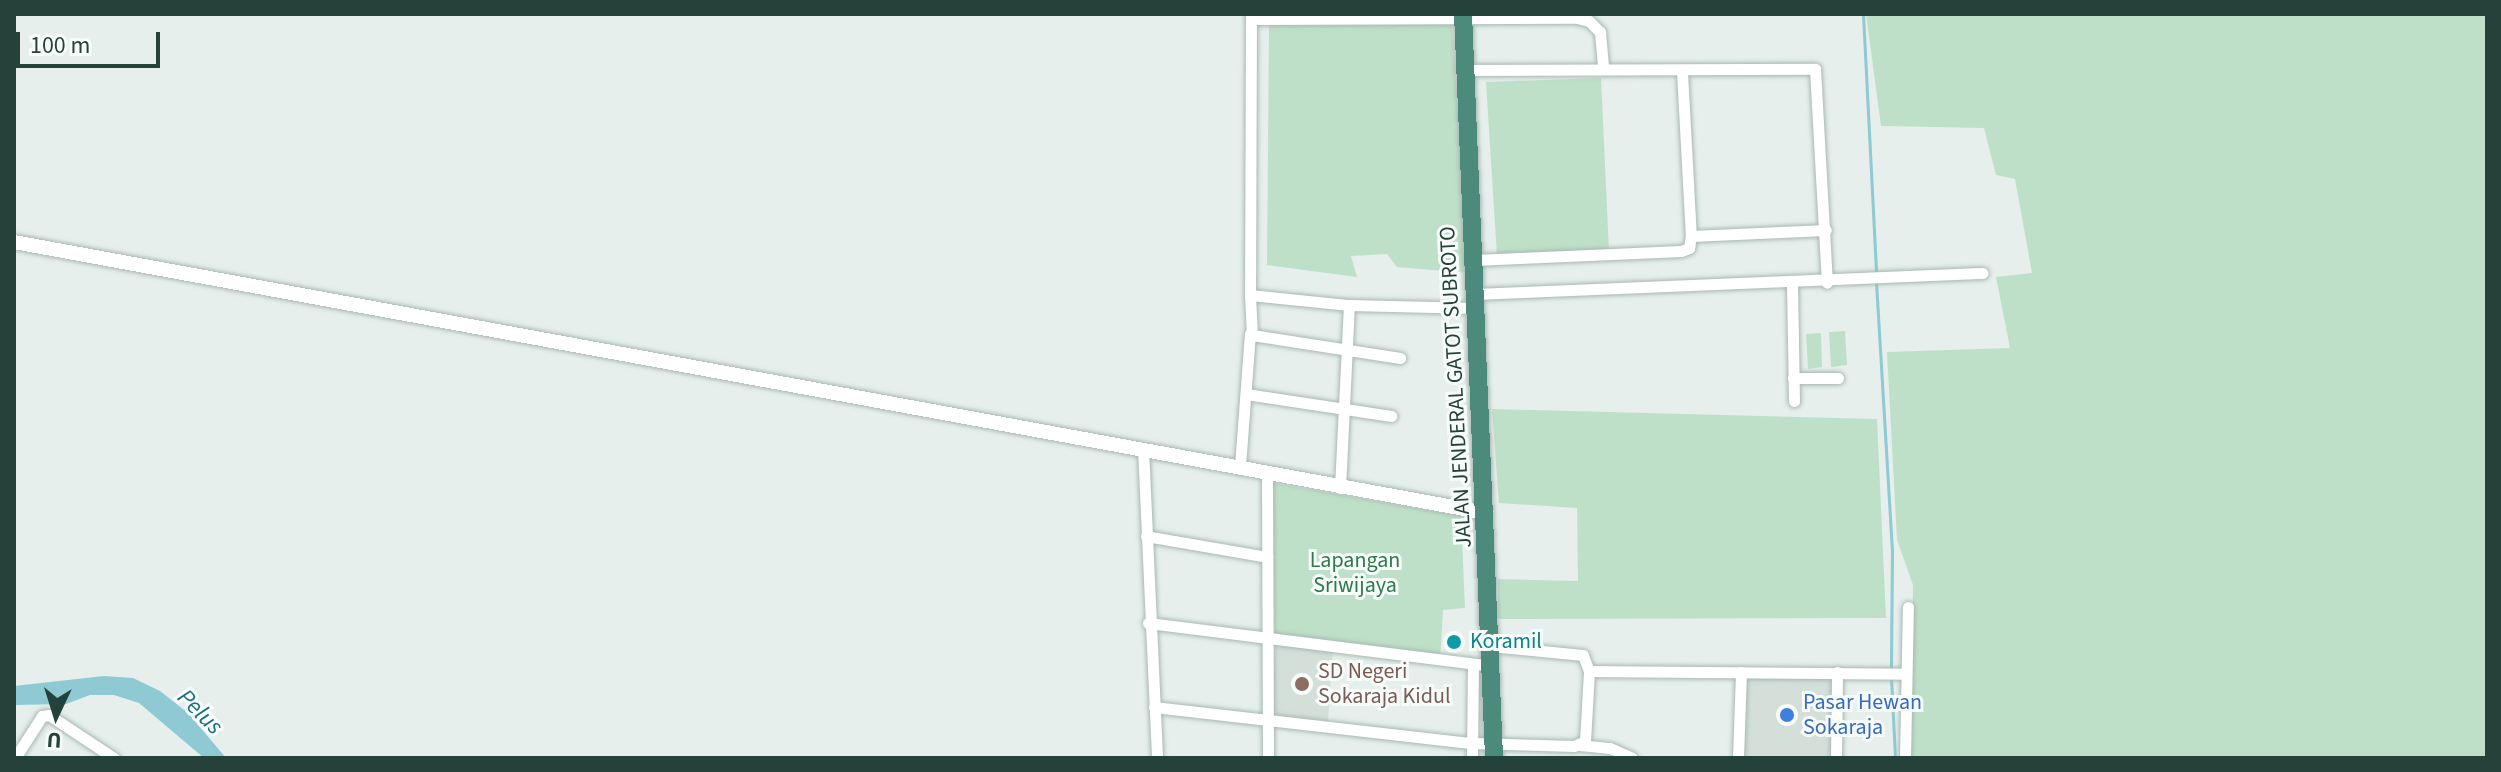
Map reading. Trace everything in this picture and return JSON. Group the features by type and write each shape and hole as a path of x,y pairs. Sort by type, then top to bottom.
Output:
{"highway":[{"name":"JALAN JENDERAL GATOT SUBROTO","path":"1463,16 1490,646 1482,665 1494,751"}],"street":[{"path":"1240,466 1250,333 1251,16 1463,16 1589,21 1600,32 1604,71 1815,69 1827,283"},
{"path":"1467,70 1603,66"},
{"path":"1474,260 1681,251 1689,248 1691,236 1682,72"},
{"path":"1691,236 1826,230"},
{"path":"14,242 1486,513"},
{"path":"1250,295 1349,305 1476,301 1983,273"},
{"path":"1792,285 1794,401"},
{"path":"1340,488 1349,305"},
{"path":"1250,333 1400,358"},
{"path":"1793,378 1838,378"},
{"path":"1246,394 1391,416"},
{"path":"1143,448 1148,623 1157,758"},
{"path":"1267,473 1268,758"},
{"path":"1146,536 1267,557"},
{"path":"1905,758 1900,674 1908,607"},
{"path":"1148,623 1482,665 1472,758"},
{"path":"1490,646 1579,651 1589,671 1586,732 1580,745"},
{"path":"1589,671 1900,674"},
{"path":"1738,758 1741,672"},
{"path":"1836,758 1837,672"},
{"path":"1154,707 1269,717 1472,743 1494,751 1580,745 1610,748 1632,758"},
{"path":"15,758 42,716 49,715 114,758"}],"shaded area":[{"name":"SD Negeri Sokaraja Kidul","path":"1276,646 1333,650 1328,721 1271,717"},
{"name":"Pasar Hewan Sokaraja","path":"1835,671 1833,758 1740,758 1741,672"}],"green space":[{"path":"1866,14 2487,14 2487,758 1911,758 1913,585 1897,540 1887,352 2010,348 1996,277 2032,273 2015,179 1996,175 1984,128 1881,126"},
{"path":"1452,24 1468,273 1397,267 1387,254 1351,256 1357,277 1267,265 1269,25"},
{"path":"1601,78 1609,252 1497,256 1486,82"},
{"path":"1845,331 1847,365 1831,367 1829,332"},
{"path":"1821,333 1822,367 1808,369 1806,334"},
{"path":"1492,409 1877,419 1886,618 1498,619 1498,579 1578,581 1577,508 1499,503"},
{"name":"Lapangan Sriwijaya","path":"1272,483 1461,516 1465,608 1443,610 1440,661 1275,637"}],"water":[{"path":"104,676 133,678 160,691 188,713 226,758 204,758 139,703 114,695 90,695 66,704 14,705 14,686"}],"waterway":[{"path":"1863,14 1876,275"},
{"path":"1876,282 1892,550 1891,670"},
{"path":"1891,678 1895,758"}],"place":[{"name":"Koramil","path":"1454,642"},
{"name":"SD Negeri Sokaraja Kidul","path":"1302,684"},
{"name":"Pasar Hewan Sokaraja","path":"1787,715"}],"water label":[{"name":"Pelus","path":"200,712"}]}
